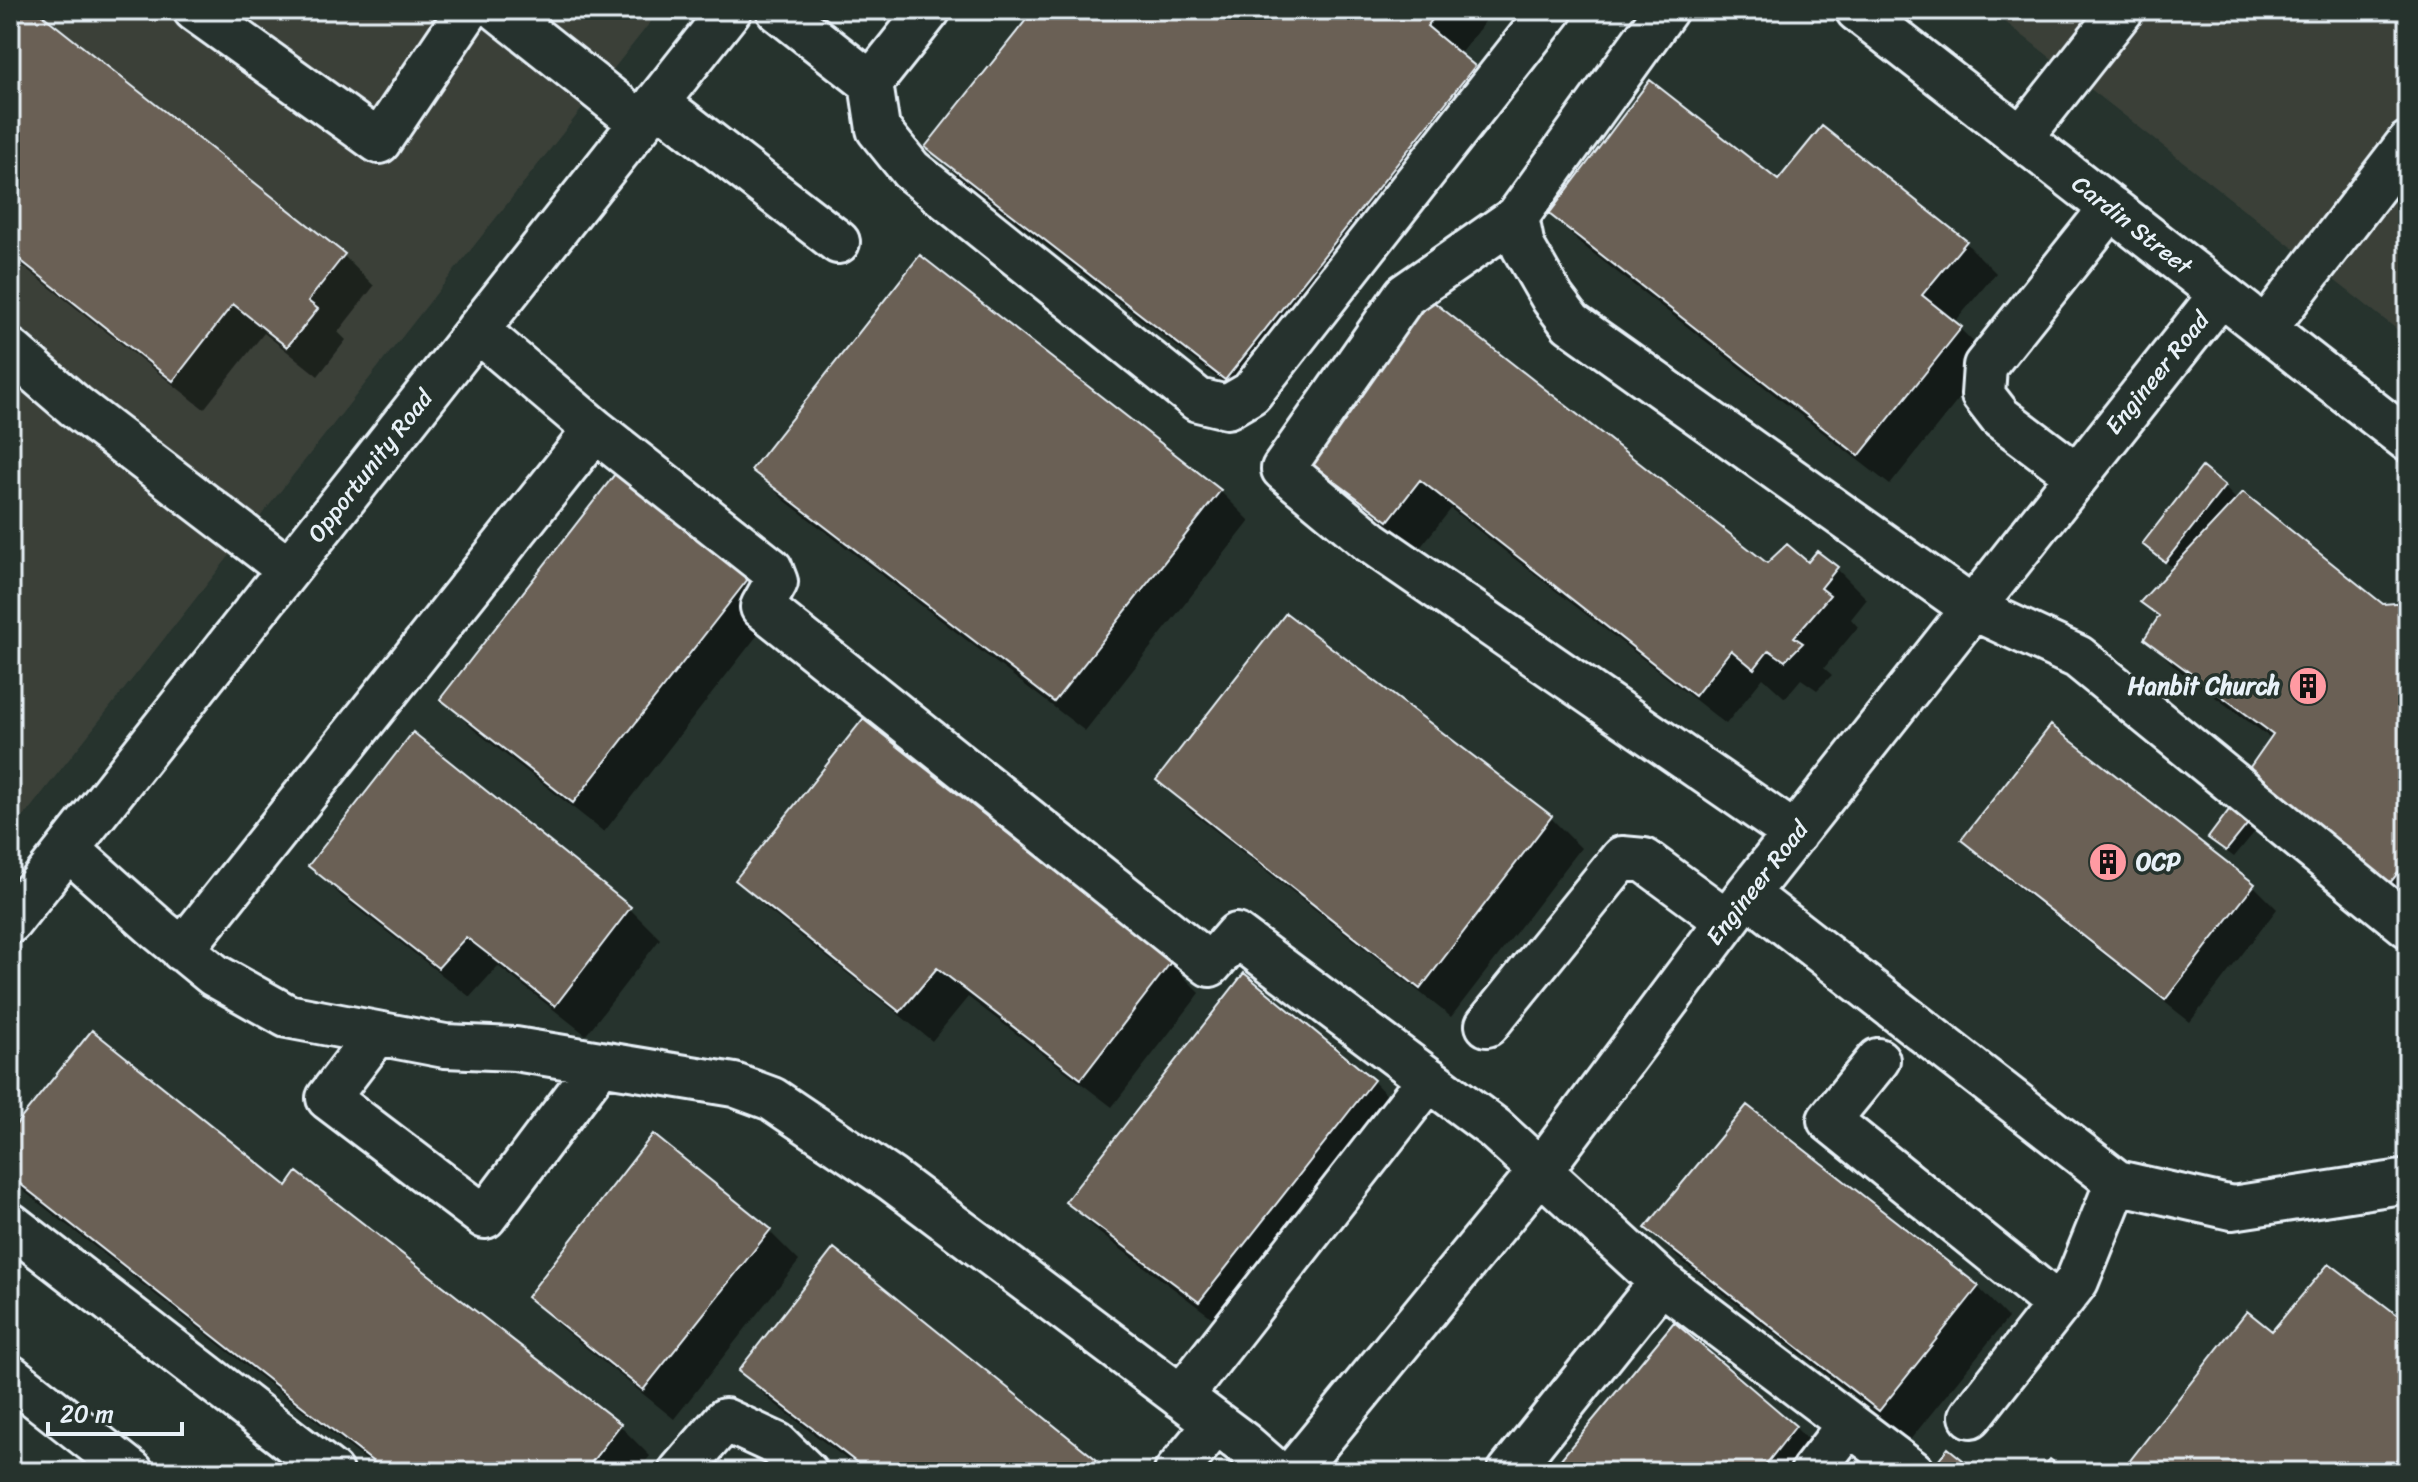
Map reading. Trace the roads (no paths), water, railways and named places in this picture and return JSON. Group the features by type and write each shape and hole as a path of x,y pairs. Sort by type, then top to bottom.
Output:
{"street":[{"path":"195,10 379,142 468,10"},
{"path":"499,10 838,242"},
{"name":"Opportunity Road","path":"17,900 68,849 730,10"},
{"path":"778,10 871,83 878,129 911,170 1198,400 1227,407 1251,393 1551,10"},
{"path":"871,83 929,10"},
{"path":"1666,10 1517,217 1405,295 1283,469 1371,542 1795,834"},
{"name":"Cardin Street","path":"1857,10 2408,440"},
{"path":"2021,138 2122,10"},
{"path":"2266,328 2408,143"},
{"path":"2077,475 2000,417 1983,395 1985,366 2111,208"},
{"path":"1517,217 1523,247 1553,299 1571,323 1972,608 2078,657 2408,926"},
{"name":"Engineer Road","path":"1294,1472 1541,1170 1737,908 2221,294"},
{"path":"477,330 595,430 771,569 776,582 762,607 1210,965 1236,935 1494,1128 1661,1282 1913,1472"},
{"path":"10,350 75,406 288,569"},
{"path":"182,950 595,430"},
{"path":"68,849 214,975 287,1016 445,1046 515,1049 734,1085 772,1099 903,1187 1216,1423 1276,1472"},
{"path":"1487,1025 1622,858 1644,860 1737,908 2117,1182 2232,1208 2408,1181"},
{"path":"377,1034 328,1098 485,1217 600,1064"},
{"path":"1878,1060 1829,1120 2058,1305"},
{"path":"1181,1397 1429,1079"},
{"path":"1971,1416 2077,1281 2117,1182"},
{"path":"10,1224 331,1472"},
{"path":"1509,1472 1661,1282"},
{"path":"10,1376 132,1472"},
{"path":"680,1472 725,1420 777,1444 806,1472"},
{"path":"1176,1472 1216,1423"},
{"path":"1812,1472 1849,1424"}],"place":[{"name":"Hanbit Church","path":"2308,686"},
{"name":"OCP","path":"2108,862"}]}
